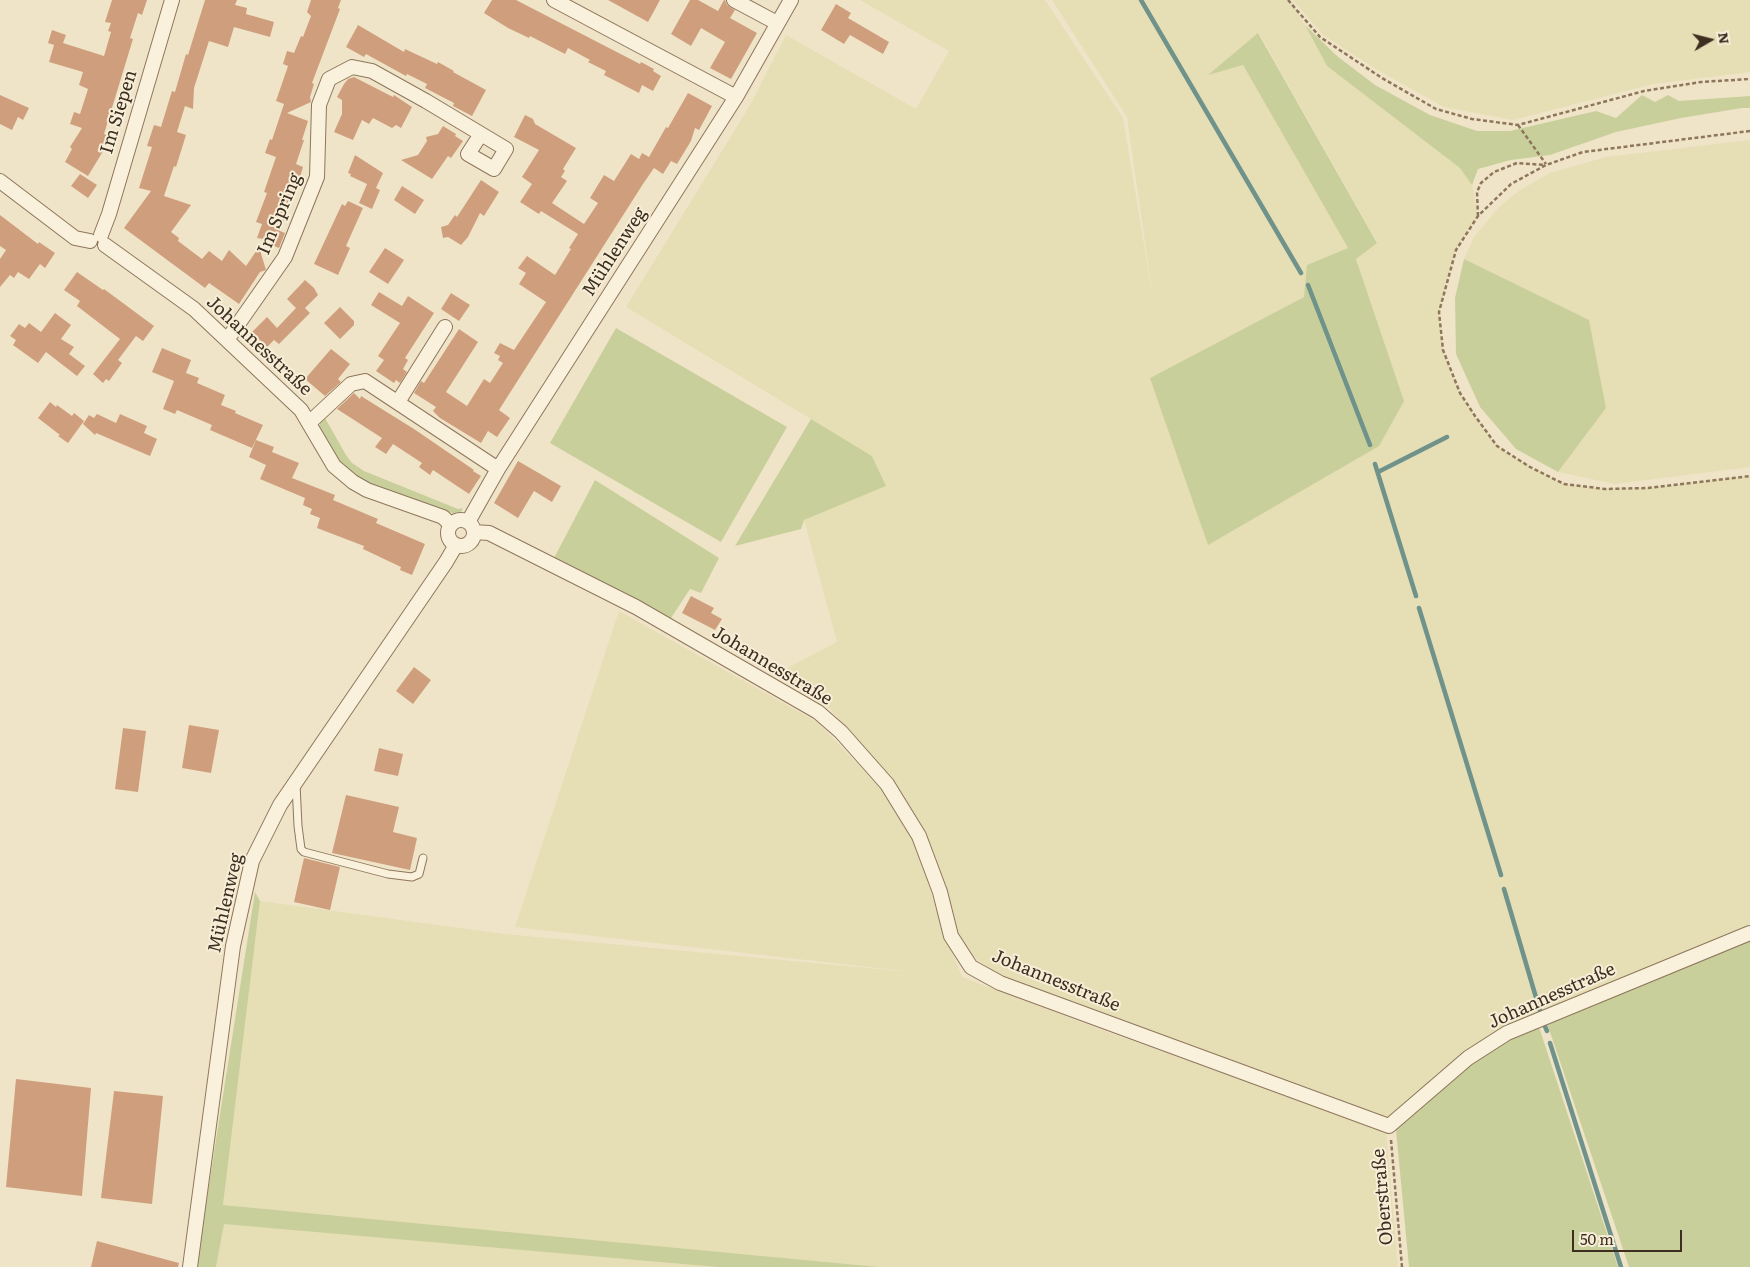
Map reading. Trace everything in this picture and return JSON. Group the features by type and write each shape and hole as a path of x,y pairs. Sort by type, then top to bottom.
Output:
{"street":[{"name":"Im Siepen","path":"98,240 107,219 172,0"},
{"path":"554,0 736,97"},
{"path":"734,0 777,23"},
{"name":"Mühlenweg","path":"190,1267 233,946 252,861 280,805 456,545 468,544 473,539 471,527 498,469 736,97 791,0"},
{"name":"Im Spring","path":"227,340 285,257 317,177 319,105 329,79 352,67 372,72 481,134"},
{"name":"Johannesstraße","path":"0,181 75,238 98,240 194,309 301,410 334,466 353,482 367,490 443,518 451,525"},
{"path":"398,402 445,326"},
{"path":"309,423 351,384 368,382 498,469"},
{"path":"456,545 448,535 451,525 459,520 471,527"},
{"name":"Johannesstraße","path":"471,527 489,533 636,607 818,712 840,732 887,784 919,836 940,892 951,936 971,967 1000,983 1389,1126 1468,1058 1507,1033 1750,933"}],"lane":[{"path":"296,781 298,826 301,849 304,852 388,874 412,877 419,874 423,858"}],"path":[{"path":"1288,0 1320,37 1382,78 1436,109 1472,118 1518,125 1644,91 1701,82 1750,79"},
{"path":"1518,125 1546,165"},
{"path":"1750,131 1583,152 1546,165 1510,184 1478,216 1456,250 1439,312 1443,350 1460,393 1475,416 1497,446 1564,484 1604,490 1648,488 1750,476"},
{"path":"1478,216 1477,192 1481,183 1494,172 1517,163 1546,165"},
{"name":"Oberstraße","path":"1389,1126 1402,1267"}],"shaded area":[{"path":"860,0 1045,0 1123,118 1154,305 1127,117 1052,0 1291,0 1327,66 1461,168 1472,184 1478,216 1456,250 1439,312 1443,350 1460,393 1497,446 1530,467 1564,484 1604,489 1648,488 1750,476 1750,931 1507,1033 1389,1126 1305,1095 1307,1088 1011,979 991,970 973,956 956,931 947,891 925,834 887,774 825,703 778,673 837,642 804,520 885,486 872,456 626,307 749,107 786,35 916,109 949,51","holes":["1259,33 1377,242 1356,259 1404,401 1150,378 1304,297 1308,265 1348,248 1243,65 1210,74"]},
{"path":"1293,0 1750,0 1750,72 1653,84 1513,120 1444,107 1379,71 1323,35"},
{"path":"1750,140 1750,467 1615,484 1558,472 1606,408 1589,321 1464,259 1474,237 1499,207 1520,190 1550,173 1606,157"},
{"path":"619,611 817,722 880,787 913,838 946,938 962,977 1110,1033 1386,1130 1398,1267 879,1267 223,1205 260,901 504,934 921,973 515,927"},
{"path":"224,1223 717,1267 216,1267"}],"green space":[{"path":"1305,25 1337,56 1375,85 1430,115 1477,131 1510,131 1596,111 1616,118 1642,95 1655,102 1668,95 1679,101 1750,96 1750,108 1681,118 1616,132 1550,155 1511,160 1478,169 1472,185 1460,168 1327,66"},
{"path":"1258,33 1377,243 1356,259 1404,401 1379,446 1208,545 1150,378 1304,297 1307,265 1348,248 1243,65 1208,75"},
{"path":"1464,259 1589,320 1606,408 1558,472 1516,449 1480,407 1456,354 1455,298"},
{"path":"616,328 787,427 721,542 550,443"},
{"path":"325,418 352,463 364,471 458,509 463,508 461,512 455,514 362,481 338,461 320,430 320,423"},
{"path":"811,419 872,456 886,486 804,520 801,529 735,546"},
{"path":"595,480 719,558 701,593 690,589 669,621 553,560"},
{"path":"255,892 260,901 223,1205 879,1267 717,1267 224,1224 216,1267 196,1267"},
{"path":"1750,933 1750,1267 1629,1267 1547,1023"},
{"path":"1539,1027 1618,1267 1409,1267 1396,1130 1469,1063 1506,1040"}],"building":[{"path":"112,0 147,0 142,15 138,13 130,38 133,39 104,134 109,136 105,148 88,176 65,162 72,149 70,147 82,128 70,124 74,112 80,114 88,89 79,85 83,72 49,62 54,45 48,43 52,30 66,35 63,43 104,56 111,32 108,31 111,23 105,22"},
{"path":"205,0 237,0 235,5 247,8 246,14 274,22 270,37 234,27 228,47 209,41 194,88 193,109 185,106 177,132 186,135 164,196 191,205 171,232 179,238 178,241 202,259 209,251 222,261 229,250 246,266 259,247 266,270 260,272 239,304 209,283 205,288 124,228 151,191 139,188 152,147 147,146 154,125 161,127 172,91 175,92"},
{"path":"311,0 341,0 338,8 340,9 312,83 314,84 310,97 311,102 287,113 308,121 296,164 303,167 298,184 287,207 289,208 280,231 285,233 279,248 262,241 264,239 257,238 262,224 256,222 267,193 264,192 276,157 265,153 270,139 272,140 284,104 276,101 288,66 283,64 287,51 294,53 301,36 303,37 311,16 307,12"},
{"path":"492,0 516,0 640,64 641,62 654,69 653,71 661,76 653,91 642,85 639,93 604,75 606,71 588,62 590,60 568,48 565,54 530,36 529,38 508,28 484,13"},
{"path":"608,0 660,0 648,22"},
{"path":"690,0 698,0 718,11 725,0 727,5 735,10 730,18 757,33 731,79 710,68 725,42 701,28 691,46 671,34"},
{"path":"836,4 851,13 848,18 889,42 883,54 850,35 844,44 821,30"},
{"path":"358,25 404,52 405,49 437,64 438,62 486,90 472,116 453,106 454,103 425,88 427,84 407,74 406,76 366,54 364,57 346,47"},
{"path":"354,77 393,97 394,95 412,107 401,128 396,125 392,128 373,118 369,124 362,120 353,140 334,132 342,114 342,100 337,97 348,79"},
{"path":"688,93 712,106 699,130 695,128 691,141 677,164 671,161 663,174 654,168 643,184 499,410 510,418 497,437 488,431 481,443 440,418 433,411 436,407 414,393 421,381 424,383 459,329 478,342 446,392 467,406 484,379 490,383 503,363 498,360 500,356 494,353 500,343 514,350 546,302 519,284 526,273 518,268 527,256 555,275 578,234 541,211 539,214 520,202 532,184 522,177 539,150 514,137 525,115 533,119 535,124 576,148 563,169 565,171 561,177 567,181 552,203 584,224 598,203 590,198 604,175 614,181 631,154 639,159 642,153 649,157"},
{"path":"0,95 29,108 23,120 18,117 12,130 0,124"},
{"path":"443,126 463,141 451,158 448,156 432,179 401,160 418,155 427,141 426,137 438,134"},
{"path":"355,155 383,173 376,188 380,190 372,209 359,203 367,184 350,176 351,174 348,173"},
{"path":"80,174 97,185 88,198 71,186"},
{"path":"481,180 499,192 484,216 480,213 468,237 461,245 448,237 443,238 441,227 448,225 455,215 457,217"},
{"path":"402,186 424,200 415,214 394,200"},
{"path":"348,201 363,208 346,246 350,248 338,275 314,264 342,204 345,206"},
{"path":"0,215 38,244 39,242 55,253 45,268 40,264 29,279 18,272 14,278 10,275 0,287 0,259 6,250 0,246"},
{"path":"385,248 404,260 388,284 369,272"},
{"path":"77,272 104,289 154,326 143,341 136,336 118,360 122,363 109,381 106,379 103,383 93,374 120,339 77,306 80,301 64,290"},
{"path":"305,280 314,288 318,295 305,308 310,313 279,344 274,340 267,347 252,332 267,317 277,328 296,308 287,299"},
{"path":"379,292 402,306 408,296 434,313 405,358 408,360 403,369 407,372 400,383 396,380 394,383 376,371 384,360 378,356 400,323 371,305"},
{"path":"451,293 470,305 459,321 441,309"},
{"path":"340,307 354,321 354,325 340,339 324,323"},
{"path":"55,313 71,325 61,339 74,347 69,354 85,366 77,376 46,352 38,363 13,345 16,340 10,336 19,324 25,328 29,323 41,332"},
{"path":"162,348 191,360 186,373 199,378 197,383 225,395 221,405 263,425 252,448 210,430 212,425 177,410 175,414 163,409 174,381 152,372"},
{"path":"331,349 350,364 338,379 341,382 325,396 305,379"},
{"path":"354,393 360,399 361,396 414,429 481,476 469,494 433,470 430,475 419,467 422,463 393,444 386,454 375,447 382,438 337,409"},
{"path":"50,402 72,416 74,413 84,421 68,443 38,418"},
{"path":"97,414 116,423 120,414 147,426 144,433 157,439 150,456 96,433 95,435 83,424 89,415 94,418"},
{"path":"256,440 274,447 272,452 299,463 292,478 335,495 333,500 378,519 376,523 425,544 412,575 400,570 401,567 363,549 364,546 317,528 320,518 310,514 312,509 303,505 305,498 260,479 266,465 249,457"},
{"path":"518,461 561,486 552,502 534,491 518,518 494,503"},
{"path":"691,596 714,608 711,613 722,619 715,630 682,613"},
{"path":"414,667 431,680 413,704 396,691"},
{"path":"189,725 219,730 211,773 182,768"},
{"path":"123,728 146,731 138,792 115,789"},
{"path":"379,748 403,754 398,776 374,771"},
{"path":"346,795 399,807 393,832 417,838 410,870 332,853"},
{"path":"304,858 340,867 330,910 294,902"},
{"path":"16,1079 91,1088 82,1196 6,1187"},
{"path":"114,1091 163,1096 152,1204 101,1198"},
{"path":"97,1241 179,1263 178,1267 91,1267"}],"waterway":[{"path":"1141,0 1301,273"},
{"path":"1308,285 1370,445"},
{"path":"1378,472 1447,437"},
{"path":"1375,464 1416,596"},
{"path":"1419,608 1501,875"},
{"path":"1504,889 1540,1011"},
{"path":"1544,1024 1547,1031"},
{"path":"1550,1043 1621,1267"}]}
